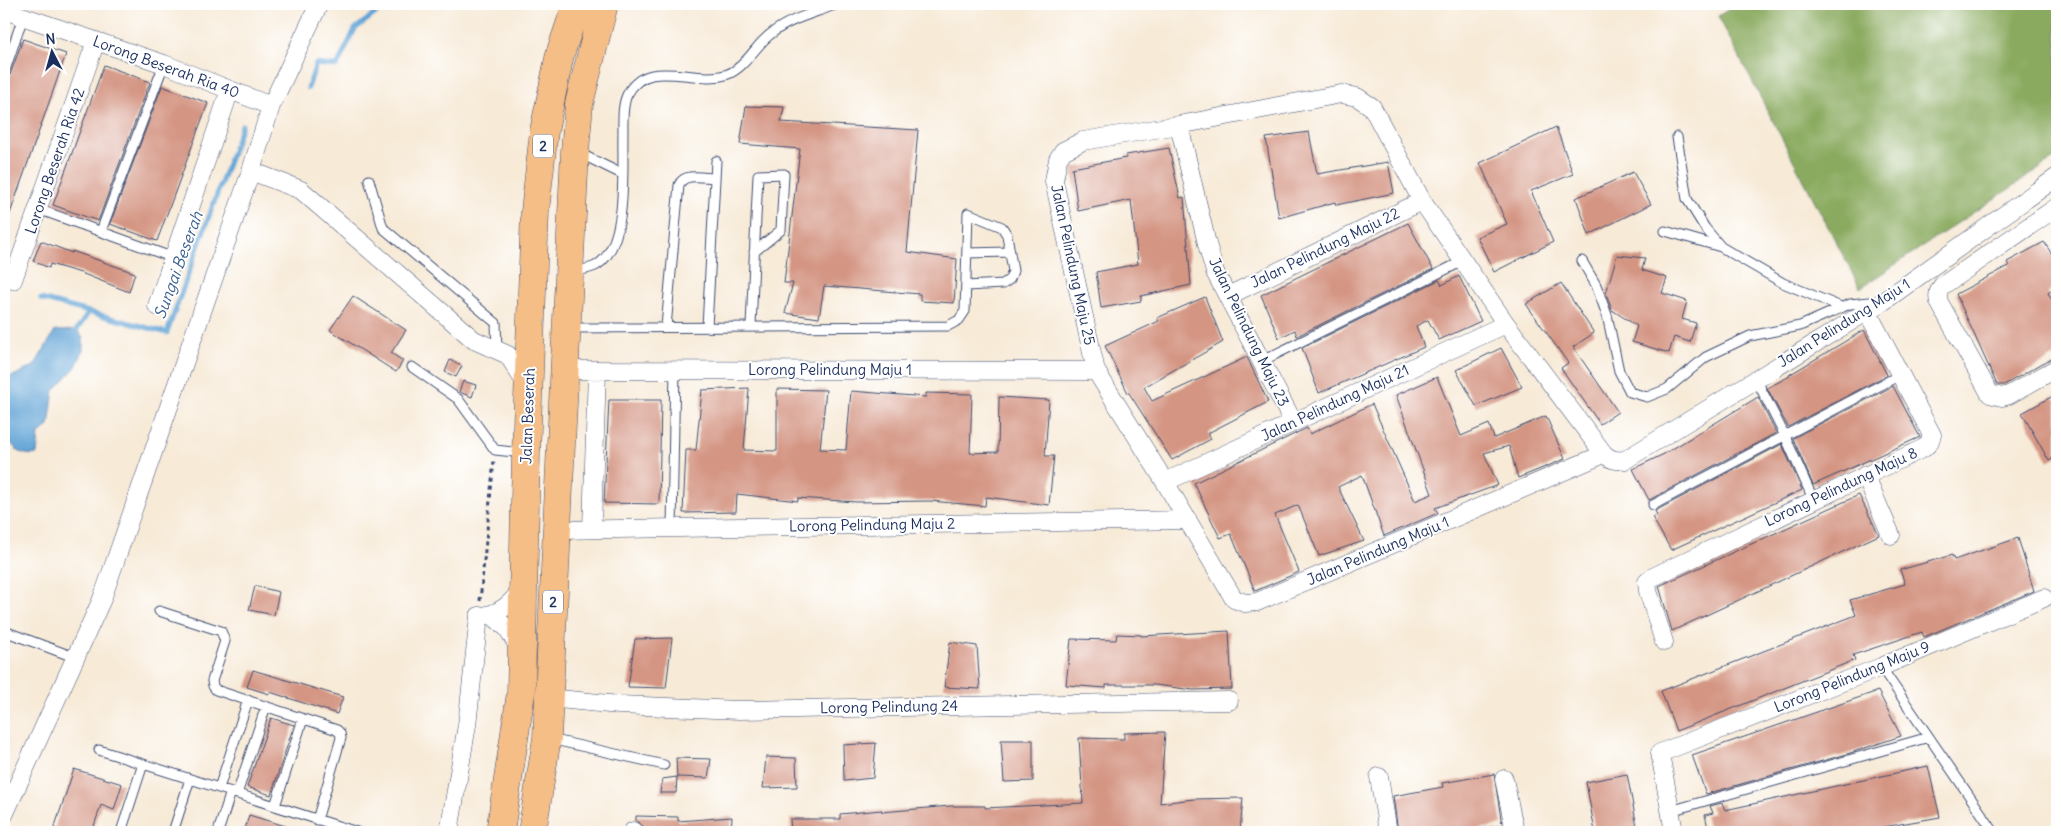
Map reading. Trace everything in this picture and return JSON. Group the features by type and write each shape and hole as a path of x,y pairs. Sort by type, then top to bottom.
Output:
{"highway":[{"name":"Jalan Beserah","path":"500,832 521,693 526,453 535,211 544,131 560,54 576,4"},
{"name":"2","path":"532,832 547,738 568,273 579,104 604,4"},
{"path":"531,328 566,328"}],"street":[{"path":"4,816 9,789 102,599 271,106 319,4"},
{"name":"Lorong Beserah Ria 40","path":"4,10 164,64 271,106"},
{"name":"Lorong Beserah Ria 42","path":"9,283 38,208 96,41"},
{"path":"158,306 230,90"},
{"name":"Jalan Pelindung Maju 25","path":"1188,520 1096,371 1054,182 1058,159 1063,151 1083,141 1341,94 1357,97 1372,107 1422,201"},
{"name":"Jalan Pelindung Maju 23","path":"1179,125 1215,272 1293,422"},
{"path":"250,171 301,190 474,340 502,352 521,373 529,390"},
{"name":"Jalan Pelindung Maju 1","path":"1188,520 1234,599 1244,603 1257,602 1604,454 1613,460 1625,460 1884,300 2057,177"},
{"path":"1422,201 1506,324 1604,454"},
{"name":"Jalan Pelindung Maju 22","path":"1228,296 1422,201"},
{"path":"2057,207 1938,291 1938,302 1990,394 2002,398 2057,368"},
{"path":"502,352 514,348 523,330 532,292"},
{"name":"Lorong Pelindung Maju 8","path":"1664,642 1648,590 1647,582 1652,577 1924,448 1929,443 1932,434 1866,311"},
{"name":"Jalan Pelindung Maju 21","path":"1165,482 1506,324"},
{"name":"Lorong Pelindung Maju 1","path":"564,370 1096,371"},
{"path":"592,529 597,370"},
{"path":"1865,475 1891,535"},
{"name":"Lorong Pelindung Maju 2","path":"556,530 1188,520"},
{"path":"486,616 512,602 524,584"},
{"name":"Lorong Pelindung Maju 9","path":"1670,812 1660,753 1881,666 2044,598"},
{"path":"486,616 508,629 523,655"},
{"path":"449,832 486,616"},
{"name":"Lorong Pelindung 24","path":"549,698 619,705 739,710 1229,702"},
{"path":"1379,777 1388,832"},
{"path":"1504,778 1514,832"},
{"path":"1670,812 1674,832"}],"lane":[{"path":"568,273 596,266 613,249 620,224 624,104 631,88 636,82 653,74 703,77 730,73 738,68 763,40 778,28 837,4"},
{"path":"4,73 23,17"},
{"path":"101,231 164,64"},
{"path":"1678,137 1688,199 1705,228 1721,247"},
{"path":"575,151 622,174"},
{"path":"708,327 716,161"},
{"path":"751,326 754,252 758,175 784,174 781,230 754,252"},
{"path":"666,327 679,185 681,180 686,177 715,178"},
{"path":"369,180 383,228 496,323 502,352"},
{"path":"38,208 174,258"},
{"path":"566,328 948,326 959,320 965,311 968,213 1002,227 1007,235 1013,271 1010,279 1002,284 966,286"},
{"path":"1665,231 1721,247 1783,282 1840,307"},
{"path":"967,253 1009,252"},
{"path":"1262,361 1463,261"},
{"path":"1582,261 1596,285 1607,315 1619,371 1630,392 1647,397 1667,389 1706,357 1728,345 1750,336 1800,326 1840,307 1859,302 1884,300"},
{"path":"412,366 458,399 495,450 526,453"},
{"path":"672,528 675,369"},
{"path":"1653,505 1900,375"},
{"path":"1756,379 1785,436 1813,499"},
{"path":"159,611 221,631 225,641 212,681 216,690 338,730 341,738 317,820"},
{"path":"4,631 74,657"},
{"path":"1881,666 1994,832"},
{"path":"219,788 248,700"},
{"path":"218,832 266,706"},
{"path":"275,806 303,719"},
{"path":"1670,812 1929,737"},
{"path":"547,738 664,765"},
{"path":"99,750 275,806 337,829 357,832"},
{"path":"121,832 143,764"},
{"path":"173,832 190,779"}],"path":[{"path":"486,616 495,450"}],"green space":[{"path":"1738,4 2057,4 2057,157 1860,288 1718,16"}],"water":[{"path":"77,330 83,338 83,351 76,367 54,390 49,426 39,434 37,454 25,454 16,449 10,441 5,417 4,378 34,366 55,331"}],"building":[{"path":"23,39 66,54 6,225 4,225 4,79 10,75"},
{"path":"104,65 150,82 98,221 53,205"},
{"path":"162,86 208,103 157,241 110,224"},
{"path":"746,106 784,107 781,122 918,130 907,252 957,259 954,303 920,301 920,294 824,286 819,318 785,313 793,283 784,283 800,149 740,144"},
{"path":"1556,127 1573,174 1531,191 1553,242 1494,272 1477,237 1507,224 1480,163"},
{"path":"1309,132 1317,174 1388,162 1394,193 1336,205 1335,202 1279,218 1266,138"},
{"path":"1169,148 1180,198 1184,197 1191,285 1141,296 1141,301 1101,308 1096,272 1138,264 1131,200 1078,211 1072,168 1126,158 1126,155"},
{"path":"1633,172 1651,204 1589,235 1576,198"},
{"path":"1408,223 1433,269 1297,336 1295,330 1279,338 1261,295"},
{"path":"41,241 135,273 129,292 81,273 50,264 49,268 33,261"},
{"path":"2044,242 2057,262 2057,286 2048,293 2057,308 2057,355 2004,385 1997,385 1956,294 2009,266 2007,262"},
{"path":"1617,255 1645,258 1642,270 1667,278 1662,293 1687,301 1682,319 1696,323 1690,342 1674,337 1669,353 1632,342 1637,326 1612,310 1606,293"},
{"path":"1459,276 1481,321 1439,340 1428,320 1416,326 1424,347 1319,393 1302,348 1439,280 1442,285"},
{"path":"1561,283 1594,333 1573,347 1618,412 1600,424 1561,368 1568,363 1526,304"},
{"path":"353,296 406,330 391,353 403,361 396,372 330,330"},
{"path":"1205,297 1223,342 1144,387 1152,401 1247,357 1268,402 1208,433 1211,439 1172,460 1128,393 1105,346 1159,321 1157,318"},
{"path":"1864,330 1887,375 1788,427 1767,388 1790,376"},
{"path":"1501,348 1522,387 1476,406 1456,370"},
{"path":"450,360 462,366 456,377 445,372"},
{"path":"1437,377 1461,436 1489,424 1494,438 1546,416 1565,459 1518,478 1509,446 1484,453 1498,485 1435,508 1438,513 1384,536 1362,475 1338,487 1364,541 1319,556 1298,505 1275,515 1299,572 1255,591 1231,534 1220,538 1194,483 1307,428 1310,434 1372,404 1415,501 1432,494 1396,395"},
{"path":"463,381 476,385 472,397 459,392"},
{"path":"1893,386 1920,437 1813,485 1793,438"},
{"path":"749,388 744,450 777,451 777,389 826,390 820,449 846,450 851,391 926,397 926,393 972,394 970,453 998,452 999,397 1049,400 1045,456 1054,456 1049,505 986,497 985,506 930,501 856,502 798,498 798,501 737,494 736,512 683,513 686,450 696,450 702,390"},
{"path":"2053,396 2057,402 2057,456 2049,461 2022,413"},
{"path":"1758,397 1776,433 1649,500 1633,469 1664,454"},
{"path":"609,400 661,400 659,504 604,503"},
{"path":"1782,444 1802,490 1671,550 1652,517 1657,515 1655,511"},
{"path":"1859,495 1879,535 1672,631 1659,586"},
{"path":"2018,538 2034,591 1924,637 1922,632 1853,655 1855,660 1676,731 1661,691 1856,615 1850,600 1905,584 1900,570 1952,555 1954,560"},
{"path":"255,586 279,592 274,615 249,610"},
{"path":"1229,631 1232,689 1193,690 1155,685 1106,685 1106,688 1066,685 1071,639 1116,640 1117,634 1141,636"},
{"path":"672,638 666,688 628,687 635,639"},
{"path":"950,642 977,646 980,689 944,687"},
{"path":"253,670 343,697 337,714 270,692 269,694 247,687"},
{"path":"1878,691 1901,736 1847,754 1706,794 1692,755"},
{"path":"271,718 294,725 271,795 247,787"},
{"path":"1165,732 1160,803 1194,799 1243,798 1240,832 791,832 790,819 840,819 840,814 950,806 985,806 985,808 1083,803 1079,738 1124,739 1124,733"},
{"path":"1001,740 1033,740 1033,781 1004,782"},
{"path":"876,743 873,778 844,781 843,745"},
{"path":"766,757 796,758 797,787 763,788"},
{"path":"676,758 711,759 708,778 677,777"},
{"path":"1928,766 1940,817 1855,832 1709,832 1705,815 1713,813 1710,806 1722,803 1725,810"},
{"path":"74,769 122,784 114,810 101,805 92,832 53,832"},
{"path":"1494,774 1502,825 1462,832 1398,832 1393,796 1443,787 1442,783"},
{"path":"1627,774 1638,832 1595,832 1586,782"},
{"path":"677,777 676,793 660,793 662,779"},
{"path":"249,815 295,829 295,832 244,832"},
{"path":"636,816 678,817 678,821 732,817 731,832 644,832 642,825 636,821"}],"waterway":[{"name":"Sungai Beserah","path":"308,88 316,64 337,66 355,29 381,9 391,4"},
{"name":"Sungai Beserah","path":"41,299 167,333 242,125"},
{"name":"Sungai Beserah","path":"74,334 89,312"}]}
